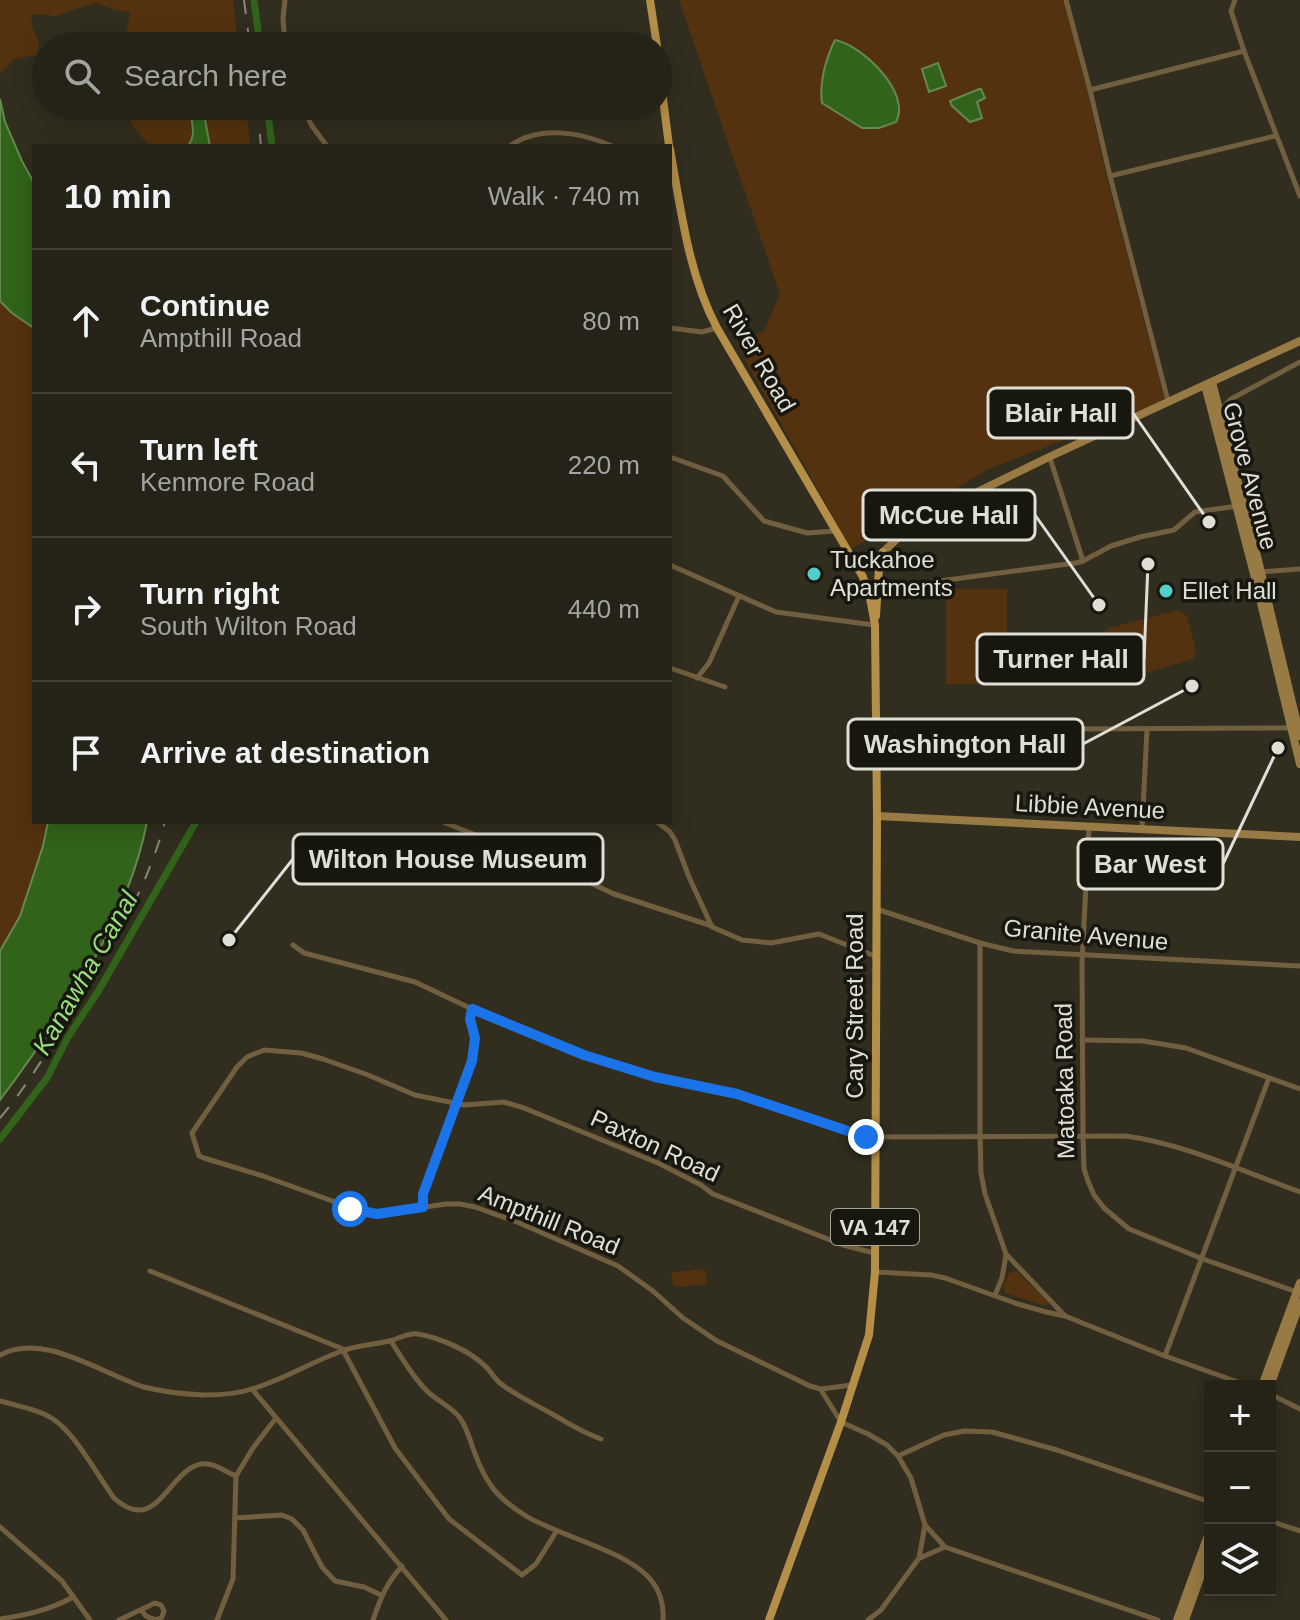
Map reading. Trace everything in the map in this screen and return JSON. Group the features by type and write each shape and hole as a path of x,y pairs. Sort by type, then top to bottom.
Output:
{"main road":[{"path":"650,0 655,32"},
{"name":"River Road","path":"666,120 669,144"},
{"name":"River Road","path":"672,169 695,277 706,307 858,569"},
{"path":"858,569 876,559 907,529 930,515 1300,341"},
{"name":"Grove Avenue","path":"1208,384 1219,411 1240,506"},
{"name":"Grove Avenue","path":"1208,384 1297,729 1300,764"},
{"path":"875,625 879,566 883,552"},
{"name":"Cary Street Road","path":"769,1620 841,1422 870,1330 875,1272 875,625 870,598 858,569"},
{"name":"Libbie Avenue","path":"877,816 1300,837"},
{"path":"1264,1380 1299,1294"},
{"path":"1272,1380 1299,1294"},
{"path":"1177,1620 1204,1546"},
{"path":"1185,1620 1204,1567"}],"street":[{"path":"284,32 285,0"},
{"path":"1066,0 1168,402"},
{"path":"1235,0 1231,11 1244,51 1300,196"},
{"path":"1090,90 1244,51"},
{"path":"309,120 326,144"},
{"path":"513,144 535,135 563,133 606,144"},
{"path":"1110,176 1275,136"},
{"path":"672,328 702,332 717,328"},
{"path":"1219,411 1231,399 1300,362"},
{"path":"1049,457 1083,561"},
{"path":"672,458 723,476 764,521 807,533 837,531"},
{"path":"878,587 1083,561 1111,546 1174,530 1195,512 1240,506"},
{"path":"672,566 776,612 875,625"},
{"path":"1257,572 1300,569"},
{"path":"697,678 709,663 739,596"},
{"path":"672,669 725,687"},
{"path":"1142,830 1147,729"},
{"path":"876,730 1297,729"},
{"path":"448,824 559,868 614,894 742,940 771,943 819,934 875,956"},
{"path":"660,824 675,840 712,927"},
{"name":"Matoaka Road","path":"1089,826 1083,956 1083,1137 1084,1169 1094,1195 1129,1229 1299,1294"},
{"name":"Granite Avenue","path":"875,909 1013,951 1300,966"},
{"path":"980,943 980,1136 985,1194 1006,1254 1065,1316"},
{"path":"293,945 304,953 415,982 584,1055 633,1071 737,1094 866,1137 1125,1136 1172,1145 1300,1192"},
{"path":"423,1207 423,1194 472,1061 475,1038 470,1019 472,1009"},
{"path":"1082,1040 1143,1041 1186,1048 1300,1089"},
{"name":"Ampthill Road","path":"415,1095 323,1059 301,1053 264,1050 242,1061 192,1133 199,1156 350,1209 377,1214 446,1204 475,1207 562,1240 635,1277 683,1318 717,1341 810,1386 821,1389 853,1385"},
{"path":"1165,1356 1269,1078"},
{"name":"Paxton Road","path":"415,1095 464,1105 504,1102 524,1108 658,1163 713,1194 843,1245 875,1253"},
{"path":"995,1295 1006,1254"},
{"path":"150,1271 343,1350 395,1448 449,1519 522,1575 536,1564 556,1532"},
{"path":"875,1272 931,1275 1065,1316 1232,1380"},
{"path":"0,1355 19,1348 51,1351 138,1385 205,1395 252,1389 343,1350 417,1334 475,1357 499,1382 524,1399 588,1435 601,1439"},
{"path":"391,1341 410,1372 426,1390 459,1417 483,1474 505,1502 556,1532 622,1558 643,1572 661,1599 663,1620"},
{"path":"252,1389 446,1620"},
{"path":"821,1389 841,1422 887,1445 898,1456 911,1478 925,1525 945,1547 1158,1620"},
{"path":"1276,1397 1300,1409"},
{"path":"0,1401 57,1421 72,1437 114,1498 131,1509 144,1509 157,1503 197,1465 208,1464 236,1476"},
{"path":"217,1620 233,1579 236,1476 276,1418"},
{"path":"898,1456 944,1435 964,1431 992,1432 1057,1450 1204,1500"},
{"path":"235,1518 282,1515 292,1519 303,1530 322,1567 335,1581 364,1587 381,1595"},
{"path":"1276,1523 1300,1531"},
{"path":"868,1620 881,1610 919,1558 925,1525"},
{"path":"0,1527 62,1581 90,1620"},
{"path":"919,1558 945,1547"},
{"path":"373,1620 381,1595 402,1566"},
{"path":"0,1619 35,1613 73,1597"},
{"path":"119,1620 141,1610"}],"shaded area":[{"path":"0,0 233,0 236,32 126,32 130,12 95,3 55,16 36,14 32,16 32,56 14,59 0,74"},
{"path":"679,0 1064,0 1165,401 989,469 851,549 736,343 764,331 780,294"},
{"path":"130,120 247,120 250,144 148,144"},
{"path":"0,301 32,327 32,824 48,824 20,916 0,951"},
{"path":"946,589 1007,589 1007,684 946,684"},
{"path":"1178,610 1187,616 1196,651 1193,659 1139,675 1120,675 1085,684 1072,683 1066,677 1060,653 1061,648 1070,641"},
{"path":"705,1269 707,1284 673,1285 671,1275 674,1272"},
{"path":"1016,1271 1048,1302 1046,1306 1005,1293 1003,1287 1009,1273"}],"water":[{"path":"835,40 858,51 882,72 897,98 899,110 896,122 879,128 862,128 822,103 824,71"},
{"path":"938,63 946,86 929,92 922,69"},
{"path":"979,89 985,98 977,102 982,118 970,122 950,101"},
{"path":"0,99 5,122 32,179 32,327 0,301"},
{"path":"192,120 205,120 210,144 189,144"},
{"path":"48,824 146,824 124,897 108,933 68,1003 0,1100 0,951 20,916"}],"waterway":[{"name":"Kanawha Canal","path":"254,0 258,32"},
{"name":"Kanawha Canal","path":"269,120 272,144"},
{"name":"Kanawha Canal","path":"0,1139 47,1078 68,1037 99,990 195,824"}],"railway":[{"path":"244,0 248,32"},
{"path":"258,120 261,144"},
{"path":"0,1118 38,1066 113,942 148,872 164,824"}],"place":[{"name":"Blair Hall","path":"1209,522"},
{"name":"Turner Hall","path":"1148,564"},
{"name":"Tuckahoe Apartments","path":"814,574"},
{"name":"Ellet Hall","path":"1166,591"},
{"name":"McCue Hall","path":"1099,605"},
{"name":"Washington Hall","path":"1192,686"},
{"name":"Bar West","path":"1278,748"},
{"name":"Wilton House Museum","path":"229,940"}],"route":[{"path":"350,1209 377,1214 423,1207 423,1194 472,1061 475,1046 470,1019 472,1009 584,1055 633,1071 737,1094 866,1137"}]}
